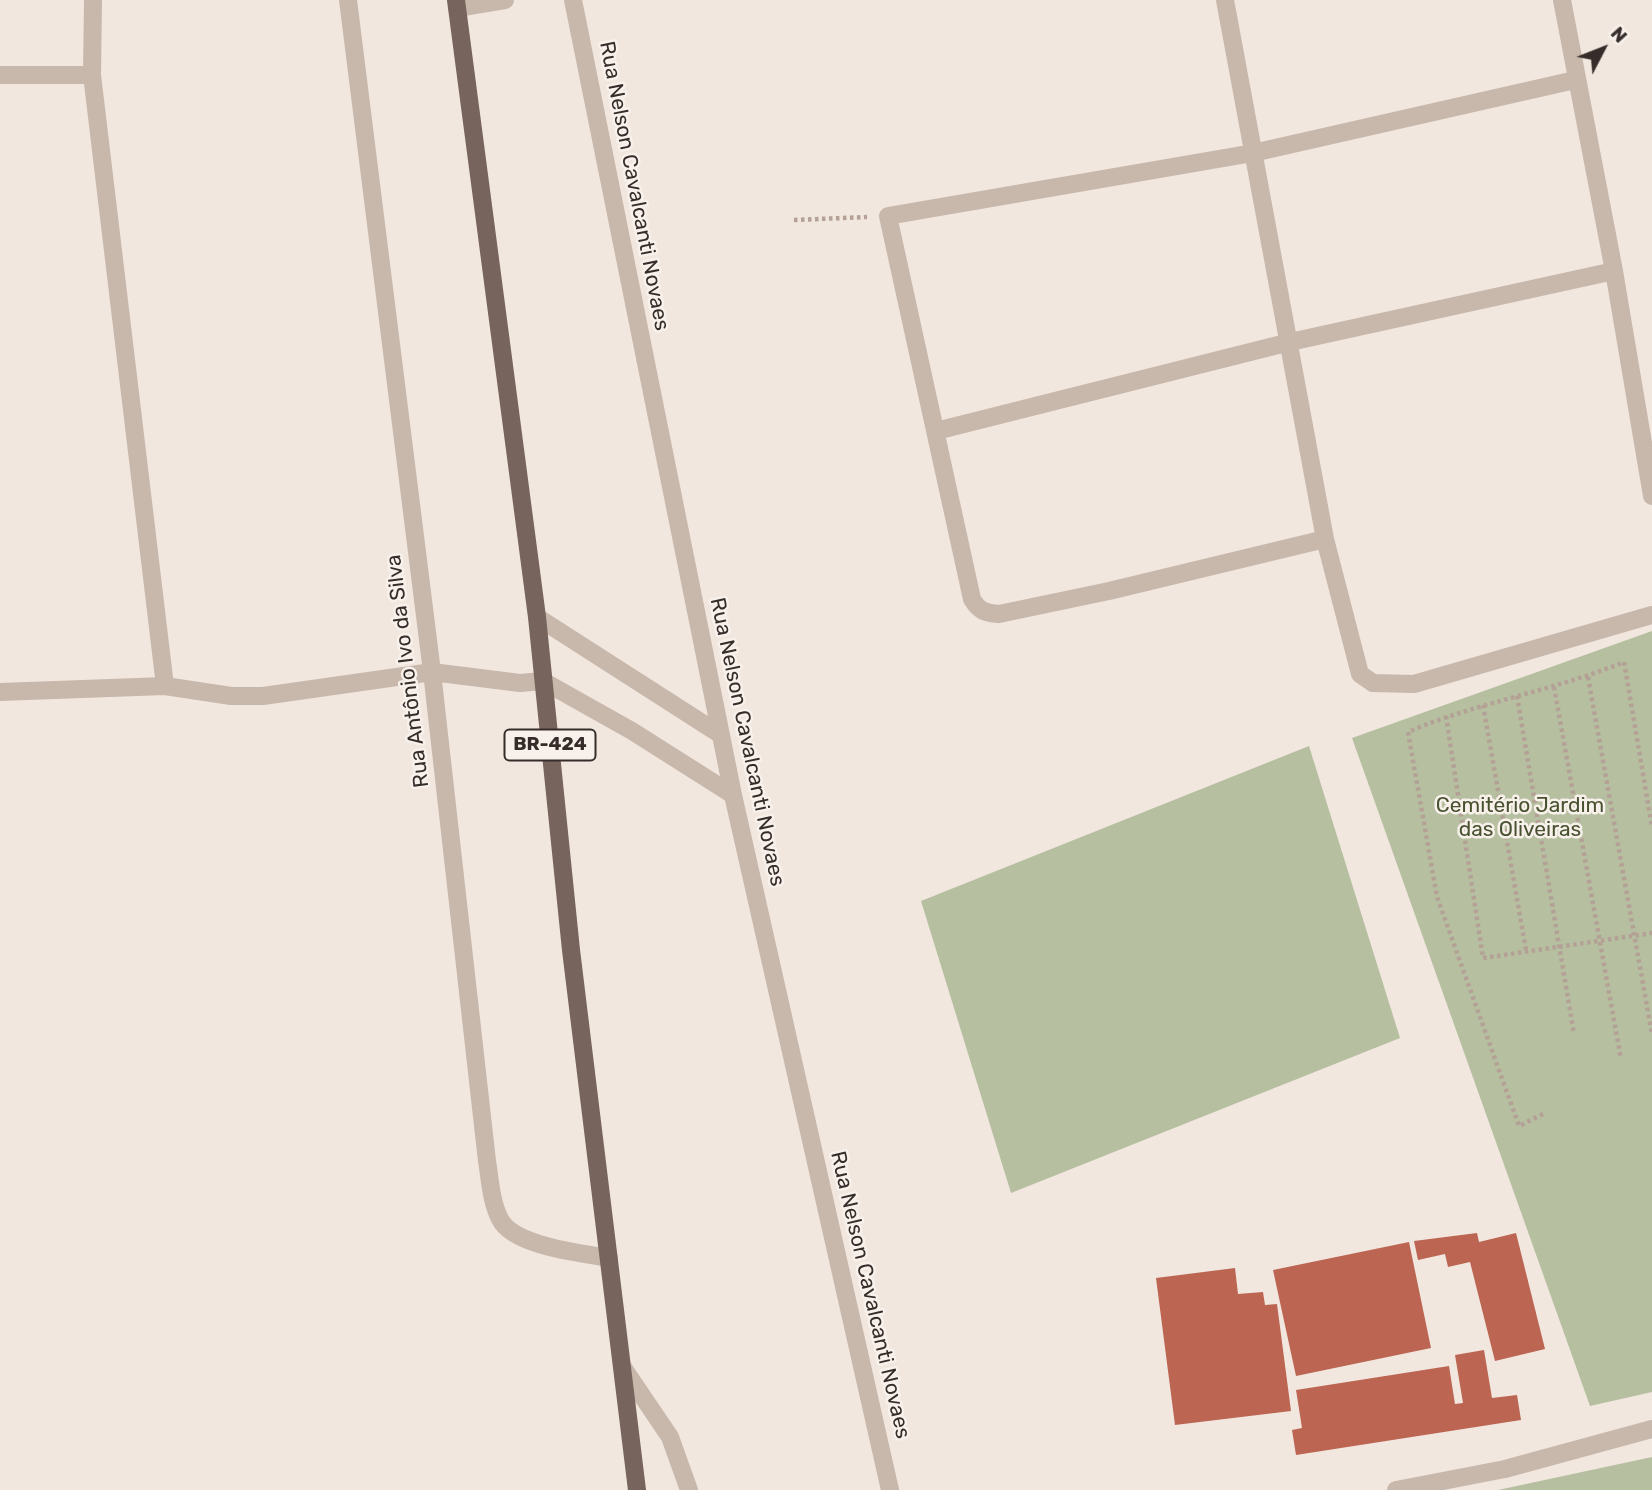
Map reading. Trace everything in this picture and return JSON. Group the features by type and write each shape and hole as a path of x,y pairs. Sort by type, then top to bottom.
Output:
{"main road":[{"name":"BR-424","path":"456,4 537,617 637,1490"}],"street":[{"path":"93,0 92,75 165,687"},
{"name":"Rua Antônio Ivo da Silva","path":"348,0 432,673 487,1160 496,1210 506,1228 528,1239 609,1258"},
{"path":"456,4 505,0"},
{"name":"Rua Nelson Cavalcanti Novaes","path":"573,0 733,795 891,1490"},
{"path":"1226,0 1325,539 1360,674 1373,683 1414,684 1652,615"},
{"path":"1562,0 1575,80 1614,271 1652,496"},
{"path":"0,75 92,75"},
{"path":"1325,539 1109,592 999,614 985,613 972,599 888,216 1254,153 1575,80"},
{"path":"936,431 1290,342 1614,271"},
{"path":"537,617 722,735"},
{"path":"0,692 165,687 230,696 263,696 432,673 520,683 543,681 632,731 733,795"},
{"path":"622,1366 670,1437 689,1490"},
{"path":"1396,1490 1441,1485 1652,1429"}],"path":[{"path":"794,220 888,216"},
{"path":"1543,1114 1519,1126 1437,897 1408,732 1446,716 1588,677 1623,662 1652,827"},
{"path":"1588,677 1652,1034"},
{"path":"1554,687 1621,1059"},
{"path":"1517,696 1574,1034"},
{"path":"1483,705 1526,950"},
{"path":"1446,716 1483,958 1652,933"}],"green space":[{"name":"Cemitério Jardim das Oliveiras","path":"1652,631 1652,1392 1590,1406 1352,738"},
{"path":"1309,746 1400,1038 1011,1193 921,901"},
{"path":"1652,1457 1652,1490 1498,1490"}],"building":[{"path":"1477,1233 1479,1242 1516,1233 1545,1349 1495,1361 1470,1262 1448,1267 1445,1254 1418,1260 1414,1241"},
{"path":"1409,1242 1431,1348 1296,1376 1273,1270"},
{"path":"1235,1268 1238,1294 1263,1292 1265,1305 1277,1304 1291,1411 1175,1425 1156,1278"},
{"path":"1484,1350 1492,1398 1517,1395 1521,1420 1296,1455 1292,1430 1302,1428 1296,1390 1449,1366 1455,1404 1463,1403 1455,1355"}]}
